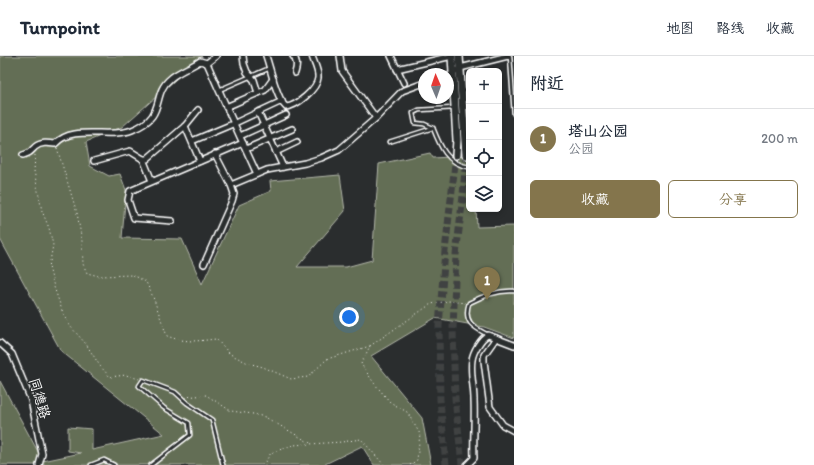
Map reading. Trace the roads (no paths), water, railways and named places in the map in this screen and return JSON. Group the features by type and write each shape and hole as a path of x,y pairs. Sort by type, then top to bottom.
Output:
{"main road":[{"path":"451,68 452,56"},
{"path":"459,56 466,154"},
{"path":"454,101 457,140 456,155"}],"street":[{"path":"207,63 216,56"},
{"path":"243,56 247,72 254,80 258,93"},
{"path":"266,56 282,101 286,107 291,106 306,96 317,83 318,76 312,56"},
{"path":"293,56 296,59 297,66 294,73"},
{"path":"340,56 342,71 376,118"},
{"path":"393,56 397,69 404,83"},
{"path":"397,69 452,56"},
{"path":"454,72 460,68 509,56"},
{"path":"24,155 31,153 35,147 42,143 55,144 60,138 76,133 112,133 131,130 149,122 155,113 163,89 170,78 200,61 207,63"},
{"path":"207,63 257,174"},
{"path":"226,107 265,90 274,80"},
{"path":"230,185 257,174 305,163 339,150 376,118 402,91 418,85"},
{"path":"192,141 234,124 282,101"},
{"path":"143,159 147,159 185,126 198,110"},
{"path":"258,112 283,167"},
{"path":"240,136 286,115"},
{"path":"185,126 200,161"},
{"path":"246,149 292,129"},
{"path":"276,152 297,142"},
{"path":"172,220 134,218 128,200 130,191 243,143"},
{"path":"94,160 130,151 143,159 152,181"},
{"path":"204,264 234,194 215,154"},
{"path":"467,465 474,458 472,359 475,351 484,336 488,335 514,345"},
{"path":"496,338 484,355 490,407 503,425 514,431"},
{"name":"同德路","path":"0,343 12,354 31,400 42,454 39,465"}],"lane":[{"path":"509,56 514,114"},
{"path":"219,91 270,68"},
{"path":"455,108 419,110 413,113 415,123 424,124 433,128 440,145 452,161 466,166"},
{"path":"389,142 433,128"},
{"path":"488,335 472,325 468,320 467,311 469,303 494,293 514,291"},
{"path":"151,465 190,435 189,423 164,408 139,386 143,380 175,392 187,403 212,420 224,463 223,465"},
{"path":"92,465 104,460 114,465"}],"tunnel":[{"path":"446,465 440,400 439,326 445,251 456,155"},
{"path":"462,465 455,398 453,329 456,255 466,155"}],"place":[{"name":"塔山公园","path":"487,300"}]}
